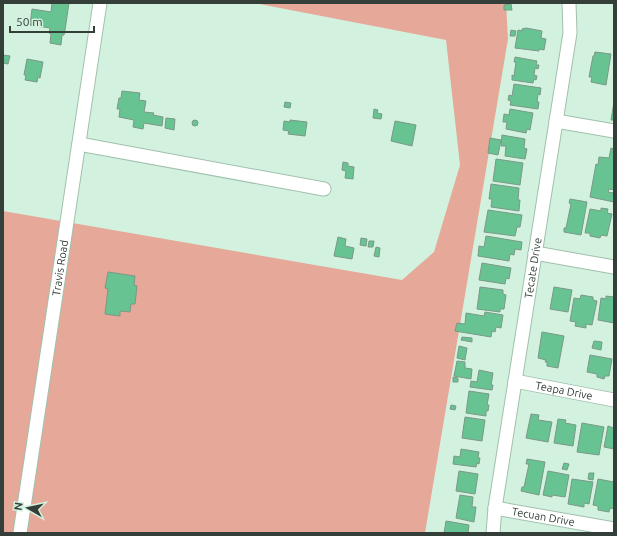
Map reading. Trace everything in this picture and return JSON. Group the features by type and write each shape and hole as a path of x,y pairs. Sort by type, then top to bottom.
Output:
{"street":[{"name":"Travis Road","path":"20,533 100,3"},
{"name":"Tecate Drive","path":"494,533 495,508 570,33 569,3"},
{"path":"556,121 614,132"},
{"path":"79,144 324,189"},
{"path":"535,254 614,267"},
{"name":"Teapa Drive","path":"515,381 614,400"},
{"name":"Tecuan Drive","path":"495,508 614,529"}],"shaded area":[{"path":"254,3 506,3 508,39 425,533 3,533 3,211 402,280 434,252 460,165 446,40"}],"building":[{"path":"52,3 69,3 61,45 50,43 50,28 30,25 32,9 51,12"},
{"path":"511,4 512,10 504,10 504,5"},
{"path":"526,28 542,31 541,38 546,39 544,50 539,49 539,51 515,48 518,30 522,31 522,29"},
{"path":"511,30 516,31 515,36 510,36"},
{"path":"595,52 611,54 606,85 591,82 592,77 589,77"},
{"path":"3,55 10,56 8,64 3,63"},
{"path":"515,57 537,61 536,65 539,65 538,69 535,68 534,75 537,76 533,83 512,80 516,62 514,62"},
{"path":"27,59 43,62 40,78 38,77 37,82 25,80 26,75 24,75"},
{"path":"514,84 541,88 540,95 538,94 538,109 510,105 511,101 508,100 509,95 512,96"},
{"path":"122,91 140,93 139,100 146,101 144,112 154,113 153,115 163,117 162,126 144,123 143,129 133,127 134,120 119,117 120,109 117,109"},
{"path":"285,102 291,103 290,108 284,107"},
{"path":"614,102 614,120 611,120"},
{"path":"374,109 378,110 377,113 382,114 381,119 373,118"},
{"path":"510,109 533,113 530,130 527,129 526,133 506,129 507,122 503,122 504,114 509,115"},
{"path":"166,118 175,119 174,130 165,128"},
{"path":"195,120 198,123 195,126 192,123"},
{"path":"290,120 307,122 305,136 288,134 289,131 283,130 284,121 290,122"},
{"path":"395,121 416,125 412,146 391,141"},
{"path":"502,135 525,139 524,148 527,149 525,159 505,156 506,146 501,146"},
{"path":"490,138 501,140 498,155 488,153"},
{"path":"611,148 614,149 614,190 609,189 608,192 614,193 614,202 590,197 596,164 598,165 599,157 609,158"},
{"path":"496,159 523,163 520,185 493,181"},
{"path":"343,162 348,163 348,166 354,167 353,179 345,178 346,171 342,170"},
{"path":"491,184 519,188 519,211 491,207 492,199 489,199"},
{"path":"570,199 587,202 581,235 564,232 571,204 569,203"},
{"path":"601,208 608,209 607,213 612,214 607,236 601,235 600,238 590,236 590,233 585,233 590,209 601,211"},
{"path":"488,210 522,215 520,227 517,227 515,236 484,232"},
{"path":"486,236 522,242 521,250 515,249 514,255 510,254 509,261 478,256 479,246 484,247"},
{"path":"338,237 346,239 345,246 354,248 352,259 334,256"},
{"path":"361,238 367,239 366,246 360,245"},
{"path":"369,241 374,241 373,247 368,247"},
{"path":"376,247 380,248 379,257 374,256"},
{"path":"482,263 511,268 509,279 506,278 505,284 479,280"},
{"path":"108,272 135,276 134,285 137,286 135,304 131,304 130,312 120,311 120,316 105,314 108,289 105,288"},
{"path":"480,287 503,290 503,294 506,295 504,309 500,309 500,312 477,309"},
{"path":"554,287 572,290 568,312 550,309"},
{"path":"581,295 593,297 593,300 597,301 592,325 586,324 586,328 575,326 576,322 570,321 574,298 580,299"},
{"path":"606,296 614,297 614,323 598,320 601,298 606,299"},
{"path":"485,312 503,315 501,328 496,327 495,332 492,331 491,337 455,331 457,323 465,324 466,313 484,316"},
{"path":"542,332 564,336 558,368 547,366 547,362 545,362 546,360 538,358"},
{"path":"462,337 472,338 472,342 461,340"},
{"path":"594,341 602,342 601,350 592,348"},
{"path":"459,346 467,348 465,360 457,358"},
{"path":"590,355 612,359 609,376 605,376 604,379 597,377 597,374 587,372"},
{"path":"457,361 465,362 465,368 472,369 471,379 454,376"},
{"path":"479,370 493,373 491,385 493,385 492,390 470,387 471,381 477,382"},
{"path":"453,377 458,378 458,382 453,382"},
{"path":"469,391 489,394 487,405 489,405 488,411 486,411 486,416 466,413"},
{"path":"451,405 456,406 455,410 450,409"},
{"path":"531,414 539,415 538,420 552,422 548,442 526,438"},
{"path":"465,417 485,420 482,441 462,438"},
{"path":"558,419 566,420 565,423 576,425 573,446 554,443"},
{"path":"582,423 604,427 599,455 577,452"},
{"path":"608,426 614,428 614,449 604,447"},
{"path":"461,449 479,452 479,464 477,463 476,467 453,464 454,456 460,457"},
{"path":"527,459 545,462 539,495 521,491 522,487 524,487 529,464 526,464"},
{"path":"564,463 569,464 567,470 562,469"},
{"path":"459,471 478,474 475,494 456,491"},
{"path":"548,471 569,475 565,497 543,495"},
{"path":"589,473 594,473 593,480 588,479"},
{"path":"572,479 593,482 589,504 584,503 584,507 568,504"},
{"path":"598,479 614,482 614,509 610,508 609,512 598,510 598,506 593,505"},
{"path":"460,495 473,497 472,507 476,507 474,522 456,518"},
{"path":"446,521 469,525 468,533 444,533"}]}
